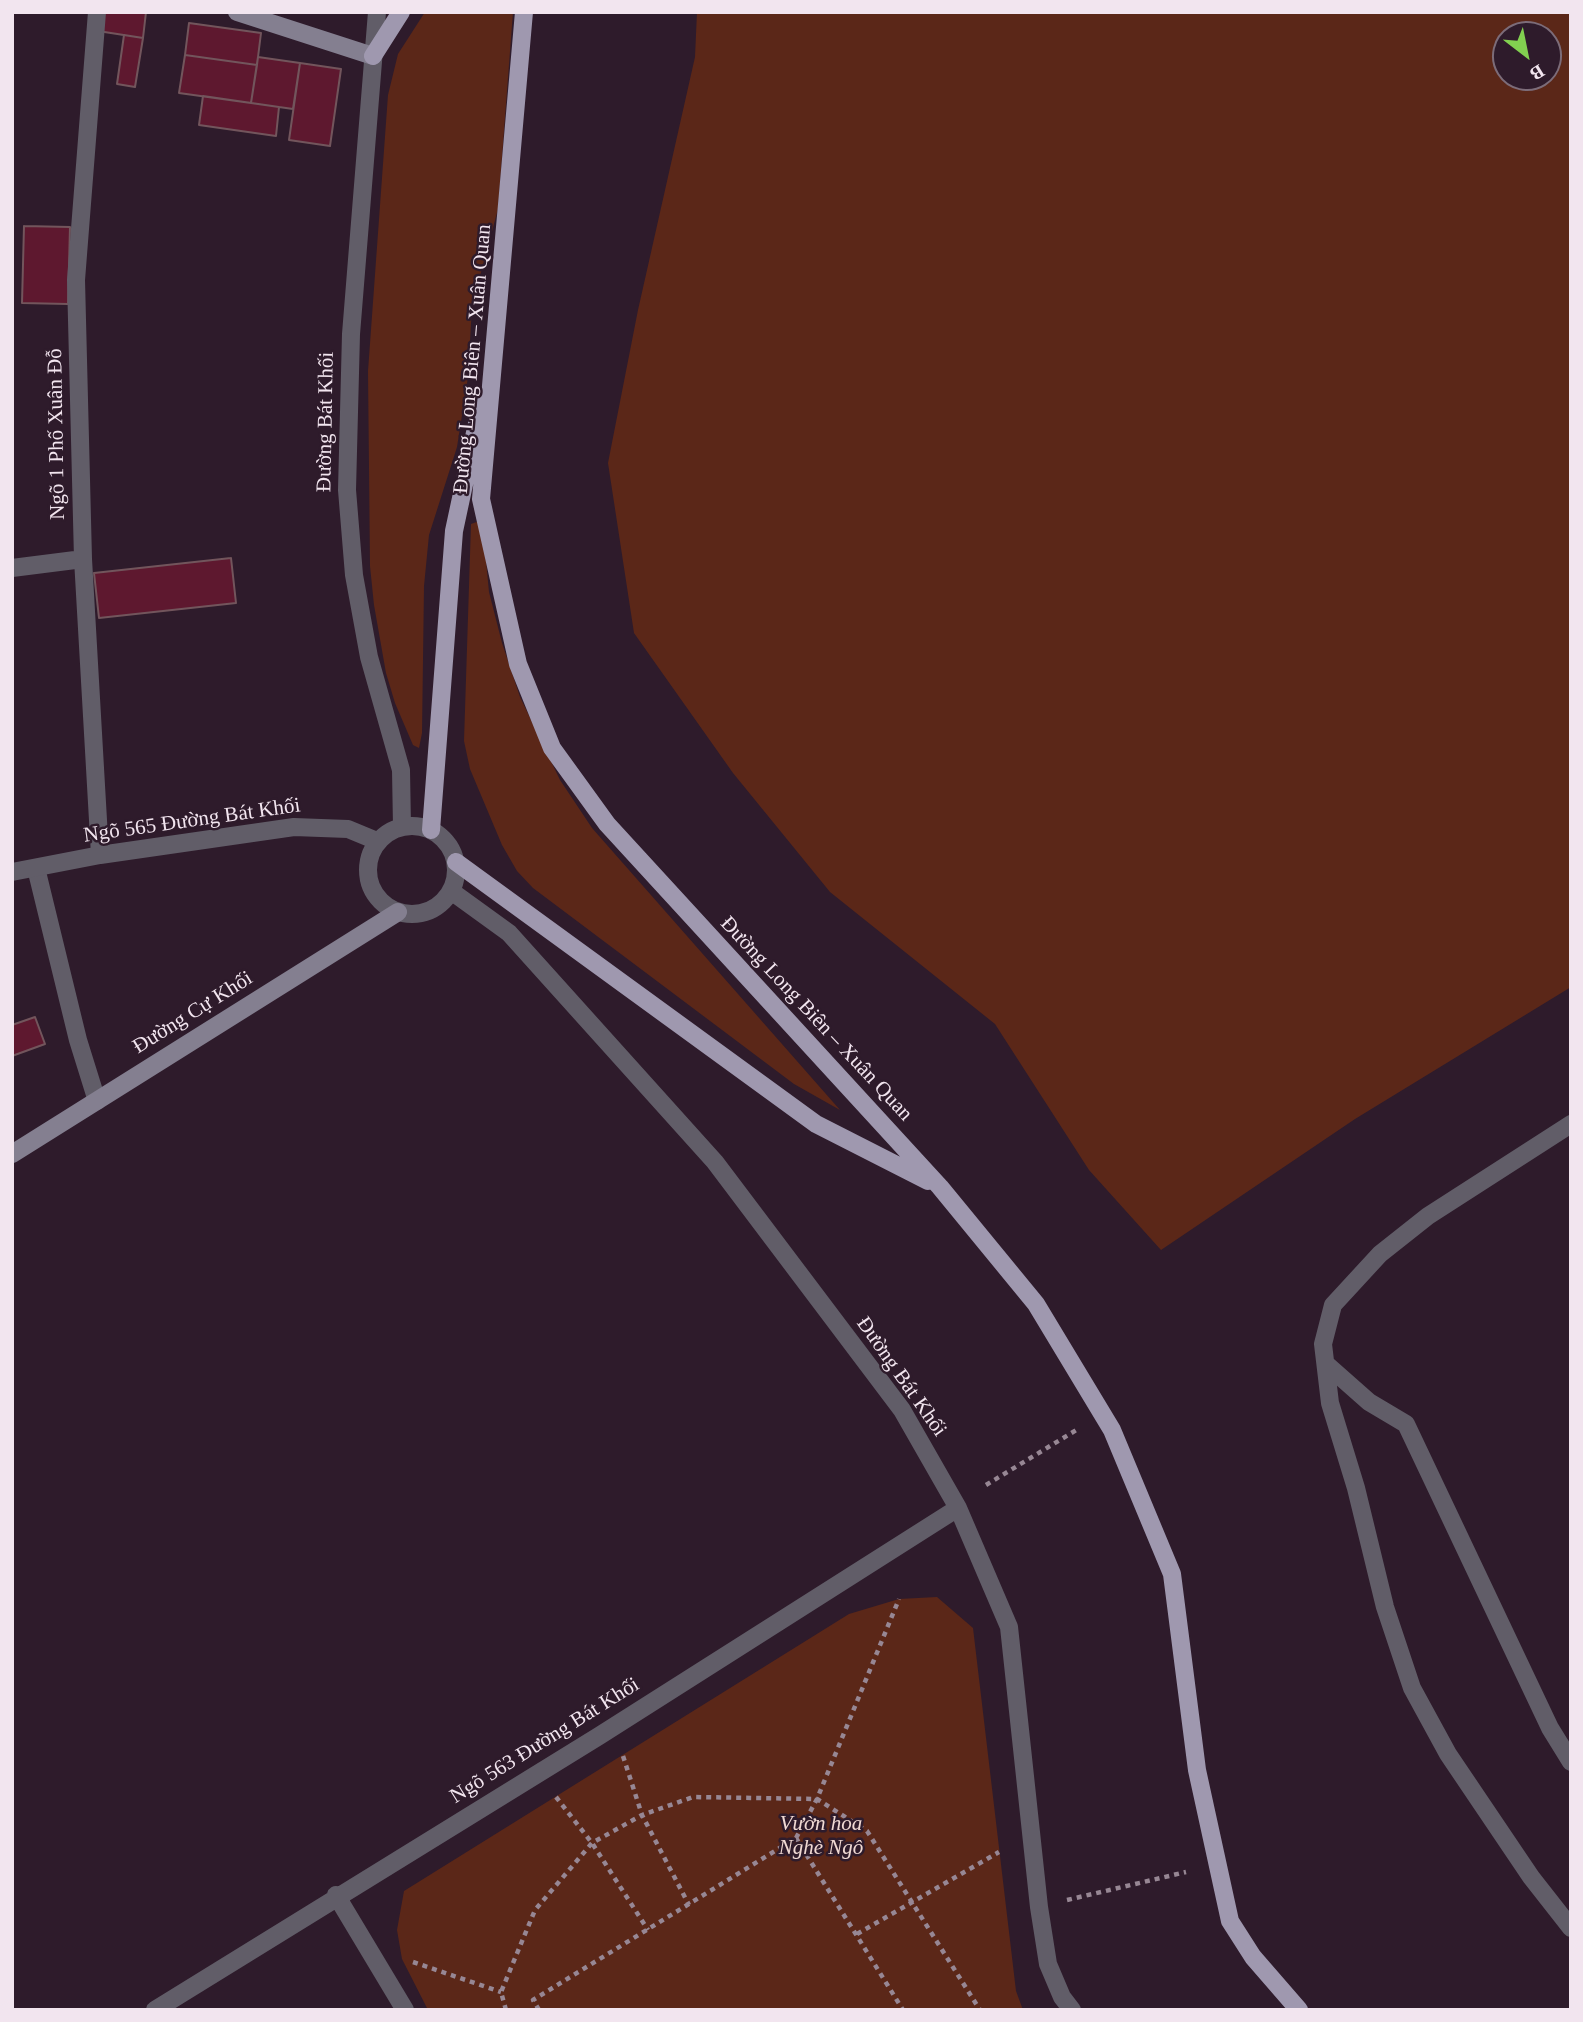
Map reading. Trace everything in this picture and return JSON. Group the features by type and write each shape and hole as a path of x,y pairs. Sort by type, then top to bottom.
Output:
{"main road":[{"path":"373,56 401,12"},
{"name":"Đường Long Biên – Xuân Quan","path":"524,12 481,499 518,664 552,748 607,824 940,1187 1036,1304 1112,1430 1172,1574 1196,1770 1230,1921 1252,1957 1299,2010"},
{"path":"430,830 454,531 470,447 496,346"},
{"path":"456,862 816,1124 940,1187"}],"street":[{"name":"Ngõ 1 Phố Xuân Đỗ","path":"97,12 76,280 83,559 100,856"},
{"path":"237,12 373,56"},
{"name":"Đường Bát Khối","path":"377,12 351,334 347,490 354,575 369,657 401,770 402,827"},
{"path":"12,568 83,559"},
{"path":"417,826 430,830 443,837 456,862 451,891 440,904 424,913 398,912 377,898 369,882 370,854 377,841 389,832 402,827 417,826"},
{"name":"Ngõ 565 Đường Bát Khối","path":"12,872 295,827 348,829 377,841"},
{"path":"37,868 78,1040 97,1101"},
{"name":"Đường Bát Khối","path":"451,891 509,933 715,1162 902,1410 958,1508 1009,1627 1039,1908 1048,1964 1062,1997 1072,2010"},
{"name":"Đường Cự Khối","path":"12,1154 398,912"},
{"path":"1571,1124 1428,1216 1380,1254 1333,1305 1323,1345 1330,1403 1356,1488 1385,1607 1412,1688 1448,1754 1531,1877 1571,1928"},
{"path":"1326,1364 1369,1402 1406,1424 1550,1728 1571,1762"},
{"name":"Ngõ 563 Đường Bát Khối","path":"155,2010 336,1895 588,1743 958,1508"},
{"path":"336,1895 405,2010"}],"path":[{"path":"986,1485 1081,1428"},
{"path":"539,2010 533,2000 796,1838 817,1799 899,1599"},
{"path":"623,1755 642,1815 689,1905"},
{"path":"555,1796 592,1843 648,1930"},
{"path":"506,2010 501,1992 535,1910 592,1843 642,1815 693,1797 817,1799 867,1831 980,2010"},
{"path":"796,1838 903,2010"},
{"path":"857,1934 912,1899 999,1852"},
{"path":"1066,1900 1186,1872"},
{"path":"402,1959 501,1992"}],"green space":[{"path":"425,12 513,12 498,209 472,306 468,377 457,447 429,535 424,586 422,733 419,748 413,745 395,703 386,673 374,605 370,566 368,371 388,95 398,54"},
{"path":"697,12 1571,12 1571,987 1355,1119 1161,1250 1089,1170 995,1024 830,892 733,773 634,633 608,463 638,310 695,57"},
{"path":"482,520 489,592 502,643 520,697 560,780 592,828 840,1110 794,1084 533,888 517,871 502,845 470,769 464,741 471,524"},
{"name":"Vườn hoa Nghè Ngô","path":"937,1597 973,1628 1016,1991 1023,2010 428,2010 402,1959 397,1930 404,1891 849,1614 899,1599"}],"building":[{"path":"101,12 146,12 143,38 98,31"},
{"path":"189,23 261,33 257,65 185,55"},
{"path":"124,35 143,38 135,87 117,84"},
{"path":"185,55 257,65 251,103 179,93"},
{"path":"258,57 300,63 293,109 251,103"},
{"path":"300,63 341,69 330,146 289,140"},
{"path":"203,96 279,107 276,136 199,125"},
{"path":"24,226 70,227 68,304 22,303"},
{"path":"231,558 236,603 99,618 94,573"},
{"path":"35,1017 45,1044 12,1056 12,1025"}]}
